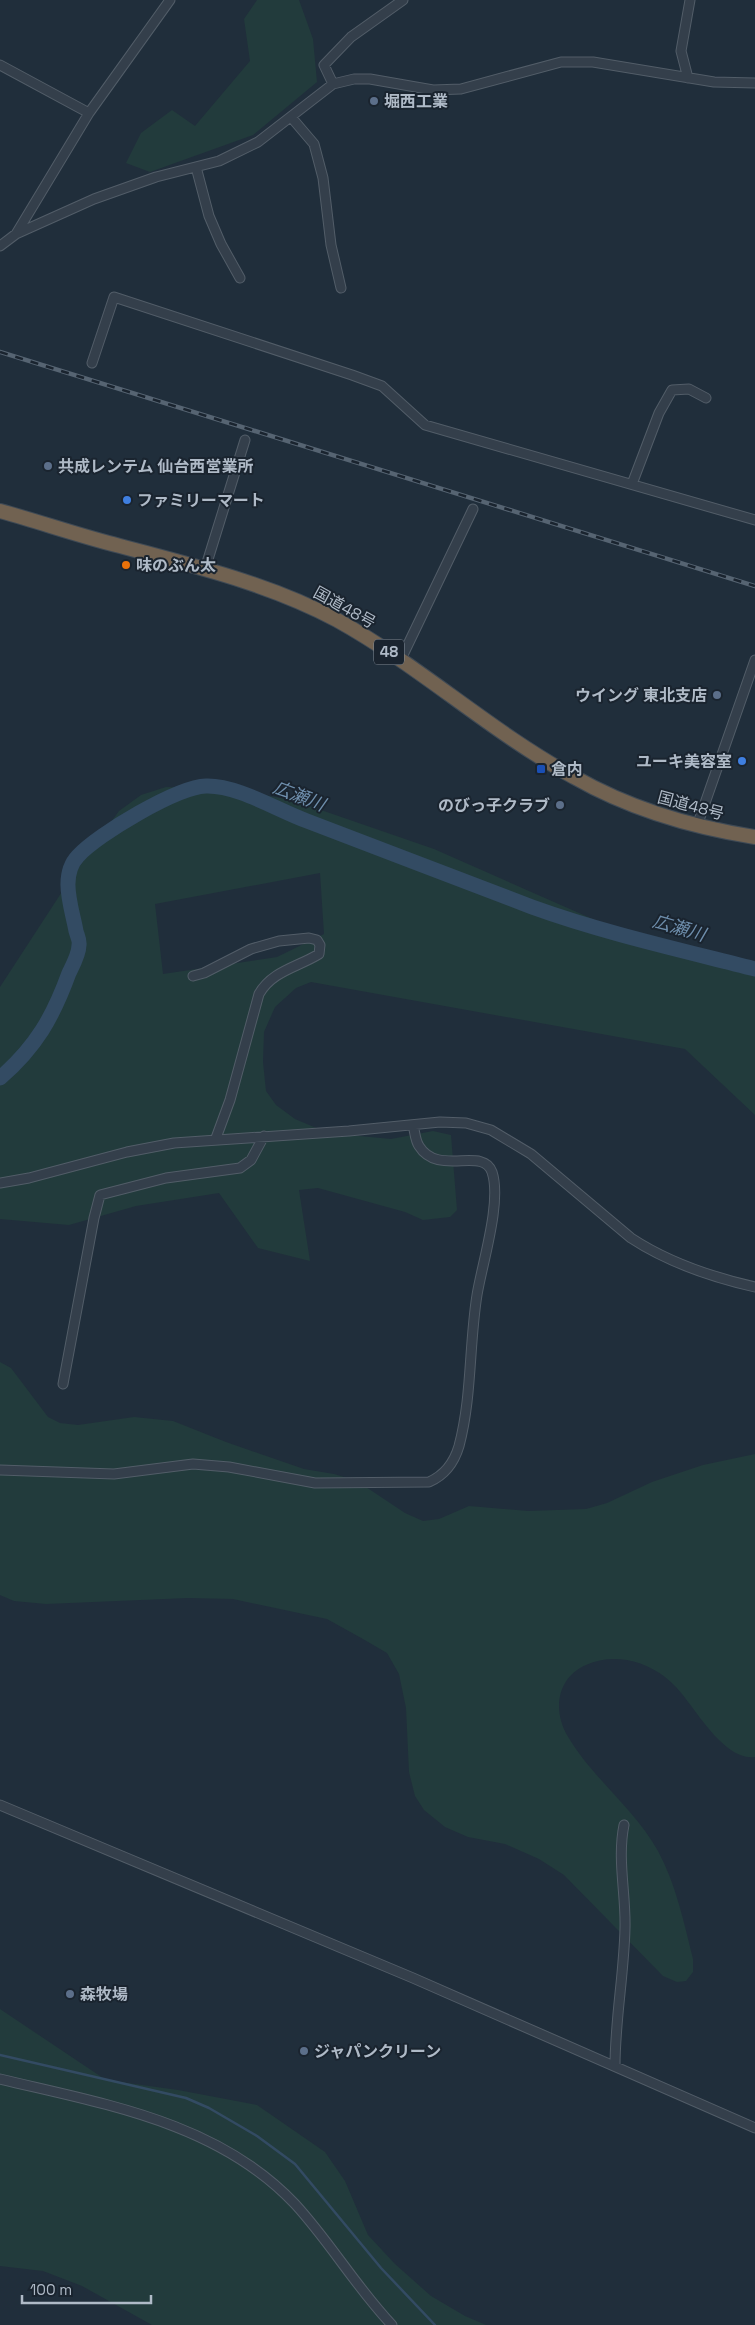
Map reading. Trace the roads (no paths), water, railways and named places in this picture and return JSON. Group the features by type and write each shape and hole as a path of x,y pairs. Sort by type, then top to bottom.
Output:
{"highway":[{"name":"国道48号","path":"0,511 205,569 294,599 338,621 401,659 572,777 645,810 697,826 755,837"}],"street":[{"path":"16,234 89,113 170,0"},
{"path":"334,84 324,65 351,37 403,0"},
{"path":"688,78 681,51 690,0"},
{"path":"0,246 16,234 94,199 156,177 219,161 258,142 334,84 354,79 370,79 433,90 461,89 561,62 593,62 688,78 755,84"},
{"path":"0,65 89,113"},
{"path":"291,117 314,144 322,178 332,245 342,288"},
{"path":"196,167 209,216 221,244 240,278"},
{"path":"92,363 114,297 382,386 425,425 755,520"},
{"path":"632,484 659,413 672,390 689,389 706,398"},
{"path":"205,569 245,440"},
{"path":"401,659 473,509"},
{"path":"697,826 755,660"},
{"path":"192,976 251,949 278,942 308,938 318,940 320,945 319,954 266,983 259,994 230,1100 216,1138"},
{"path":"0,1183 29,1178 127,1152 174,1143 216,1138 440,1122 466,1123 491,1130 531,1154 631,1238 646,1248 701,1273 755,1287"},
{"path":"0,1470 114,1474 193,1464 229,1467 315,1483 429,1482 441,1477 451,1466 458,1447 464,1420 477,1296 494,1196 492,1172 486,1164 478,1160 442,1162 433,1158 419,1146 413,1125"},
{"path":"63,1384 100,1195 166,1178 240,1168 251,1160 264,1136"},
{"path":"0,1805 193,1884 755,2128"},
{"path":"615,2066 625,1930 625,1902 620,1843 624,1825"},
{"path":"0,2079 124,2108 173,2124 204,2138 253,2167 296,2206 392,2325"}],"waterway":[{"name":"広瀬川","path":"0,1078 24,1055 42,1030 57,1004 77,956 79,942 68,892 69,873 72,864 88,847 120,824 177,794 193,788 206,786 244,794 307,821 532,907 643,941 755,969"},
{"path":"0,2055 186,2098 209,2108 257,2136 295,2164 381,2268 435,2325"}],"railway":[{"path":"0,352 755,586"}],"place":[{"name":"堀西工業","path":"374,101"},
{"name":"共成レンテム 仙台西営業所","path":"48,466"},
{"name":"ファミリーマート","path":"127,500"},
{"name":"味のぶん太","path":"126,565"},
{"name":"ウイング 東北支店","path":"717,695"},
{"name":"ユーキ美容室","path":"742,761"},
{"name":"倉内","path":"541,769"},
{"name":"のびっ子クラブ","path":"560,805"},
{"name":"森牧場","path":"70,1994"},
{"name":"ジャパンクリーン","path":"304,2051"}]}
